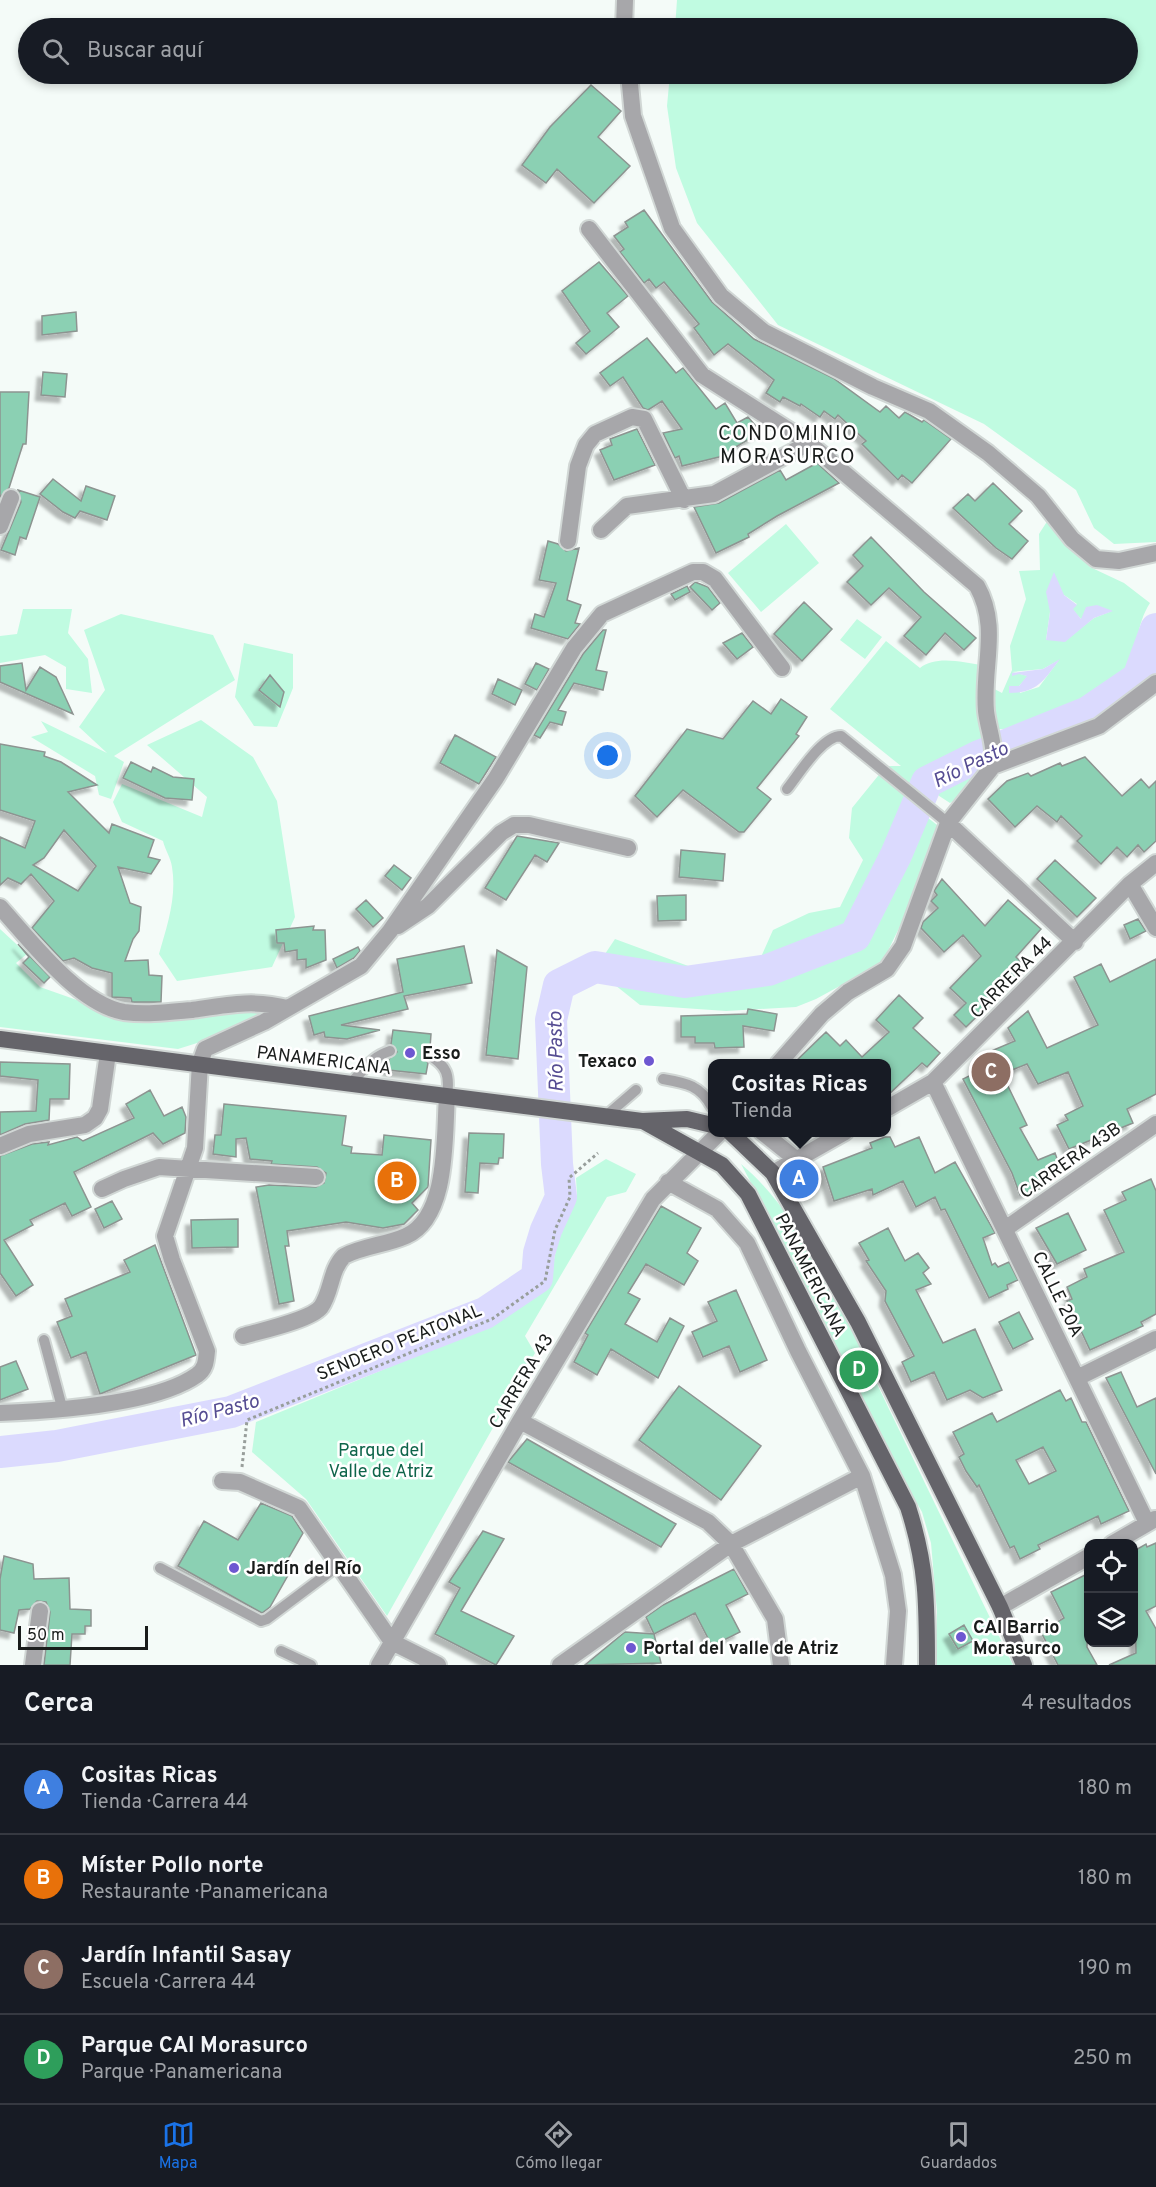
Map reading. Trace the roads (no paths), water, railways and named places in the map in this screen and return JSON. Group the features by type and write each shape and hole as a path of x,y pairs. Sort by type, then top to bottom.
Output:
{"main road":[{"name":"PANAMERICANA","path":"0,1040 200,1063 642,1121 687,1119 708,1124"},
{"name":"PANAMERICANA","path":"642,1121 722,1165 748,1194 820,1339 908,1507 921,1549 927,1597 927,1665"},
{"name":"PANAMERICANA","path":"735,1137 772,1173 858,1322 1000,1607 1024,1665"}],"street":[{"path":"624,18 625,0"},
{"path":"630,84 633,116 672,228 721,296 764,332 873,387 929,411 988,453 1038,496 1072,539 1096,559 1119,561 1156,553"},
{"path":"590,229 702,375 809,443 977,586 987,604 990,623 986,712 994,761"},
{"path":"568,541 578,466 586,445 595,434 632,417 644,419 684,500"},
{"path":"600,530 627,506 684,500 714,494 809,443"},
{"path":"0,526 11,498"},
{"path":"0,1413 63,1411 156,1393 198,1375 206,1366 207,1351 165,1236 195,1148 200,1063 205,1049 209,1045 264,1022 361,966 390,931 496,778 574,648 602,614 693,572 703,572 716,579 782,668"},
{"path":"782,1059 822,1014 848,992 887,969 903,946 948,823 994,761 1099,726 1156,682"},
{"path":"948,823 1075,942"},
{"path":"390,931 428,906 501,833 514,825 529,825 628,848"},
{"name":"CARRERA 44","path":"891,1106 933,1082 1130,885 1156,863"},
{"path":"1130,885 1156,928"},
{"path":"0,907 75,986 98,1001 122,1011 158,1014 265,1002 287,1008"},
{"path":"0,1146 28,1134 85,1125 95,1118 100,1109 108,1053"},
{"name":"CALLE 20A","path":"933,1082 1077,1378 1152,1521"},
{"path":"243,1336 308,1316 321,1307 337,1263 344,1256 407,1236 430,1214 437,1197 447,1096"},
{"name":"CARRERA 43B","path":"1005,1229 1156,1124"},
{"name":"CARRERA 43","path":"392,1642 520,1421 653,1199 715,1137"},
{"path":"768,1137 797,1160"},
{"path":"772,1173 836,1137"},
{"path":"102,1189 152,1168 316,1177"},
{"path":"668,1182 717,1209 747,1243 798,1351 862,1476 893,1575 898,1611 894,1665"},
{"path":"798,1351 820,1339"},
{"path":"1077,1378 1156,1339"},
{"path":"520,1421 708,1522 731,1544 775,1619 780,1665"},
{"path":"560,1665 731,1544 862,1476"},
{"path":"222,1481 240,1482 299,1508 392,1642 438,1665"},
{"path":"1121,1539 1152,1521"},
{"path":"1000,1607 1084,1560"},
{"path":"33,1665 40,1611"},
{"path":"380,1665 392,1642"}],"lane":[{"path":"787,789 823,745 833,736 841,736 948,823"},
{"path":"351,1083 367,1064 378,1055 390,1051"},
{"path":"429,1055 446,1068 449,1079 447,1096"},
{"path":"663,1079 695,1086 708,1095"},
{"path":"602,1114 636,1090"},
{"path":"44,1340 63,1411"},
{"path":"160,1568 261,1621 267,1619 339,1565"},
{"path":"281,1651 310,1665"}],"water":[{"path":"1054,572 1064,595 1077,605 1073,609 1081,619 1086,607 1097,605 1113,611 1094,618 1065,642 1046,640 1050,612 1046,592"},
{"path":"1060,659 1034,688 1009,693 1009,686 1019,686 1027,676 1019,674 1012,676 1012,673 1043,669"}],"waterway":[{"name":"Río Pasto","path":"0,1452 57,1446 231,1412 485,1313 537,1278 539,1253 546,1230 561,1197 557,1164 551,1020 559,985 595,967 685,982 768,970 855,936 896,855 927,782 979,756 1088,712 1138,678 1156,629"}],"place":[{"name":"Esso","path":"410,1053"},
{"name":"Texaco","path":"649,1061"},
{"name":"Jardín Infantil Sasay","path":"991,1072"},
{"name":"Cositas Ricas","path":"799,1179"},
{"name":"Míster Pollo norte","path":"397,1181"},
{"name":"Parque CAI Morasurco","path":"859,1370"},
{"name":"Jardín del Río","path":"234,1568"},
{"name":"CAI Barrio Morasurco","path":"961,1637"},
{"name":"Portal del valle de Atriz","path":"631,1648"}],"district":[{"name":"CONDOMINIO MORASURCO","path":"788,444"}],"park label":[{"name":"Parque del Valle de Atriz","path":"381,1460"}]}
